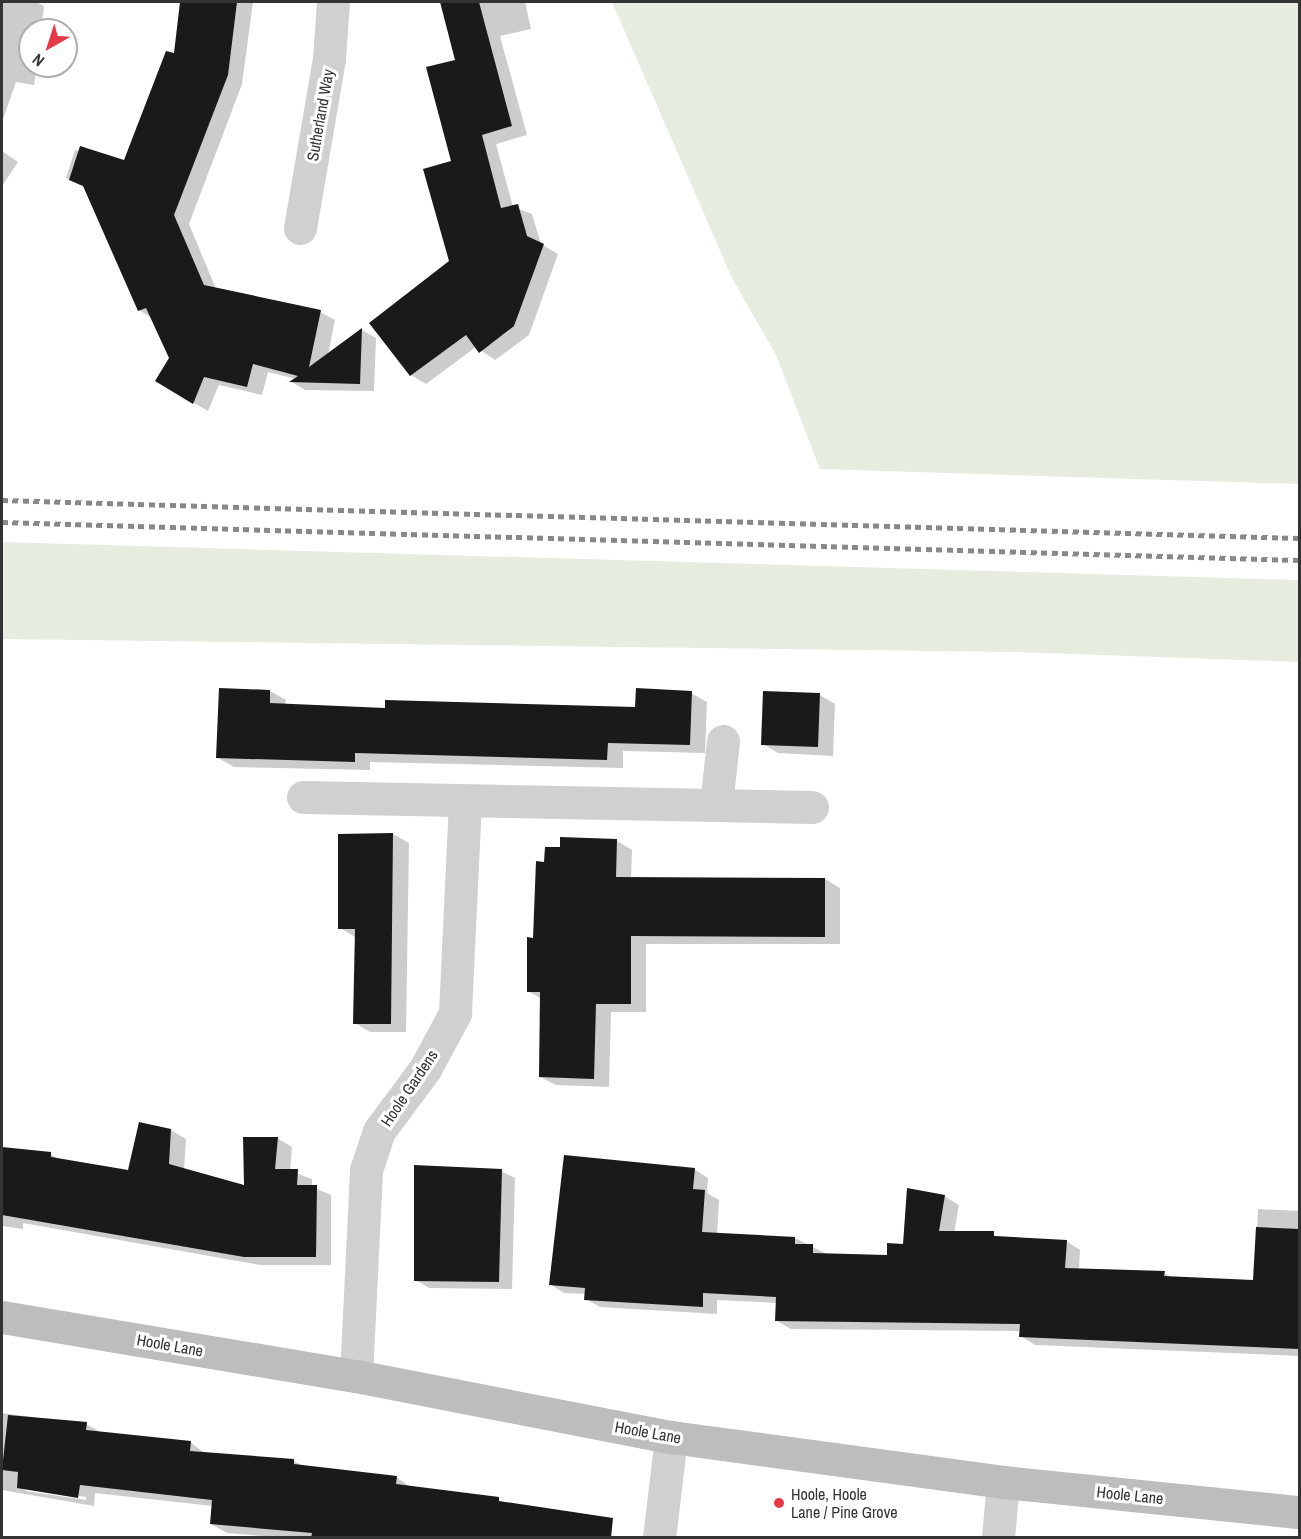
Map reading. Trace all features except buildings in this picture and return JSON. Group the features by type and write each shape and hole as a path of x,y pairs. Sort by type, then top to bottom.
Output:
{"street":[{"name":"Sutherland Way","path":"300,228 329,59 333,2"},
{"path":"716,805 723,741"},
{"path":"303,797 813,807"},
{"name":"Hoole Gardens","path":"356,1376 366,1170 379,1131 425,1069 455,1013 465,801"},
{"name":"Hoole Lane","path":"2,1317 356,1376 671,1437 1003,1482 1299,1512"},
{"path":"659,1538 671,1437"},
{"path":"998,1538 1003,1482"}],"shaded area":[{"path":"612,2 1299,2 1299,484 820,469 776,355 732,278"},
{"path":"2,542 1299,580 1299,662 1013,652 2,639"}],"railway":[{"path":"2,500 1300,538"},
{"path":"2,522 1300,560"}],"place":[{"name":"Hoole, Hoole Lane / Pine Grove","path":"779,1503"}]}
